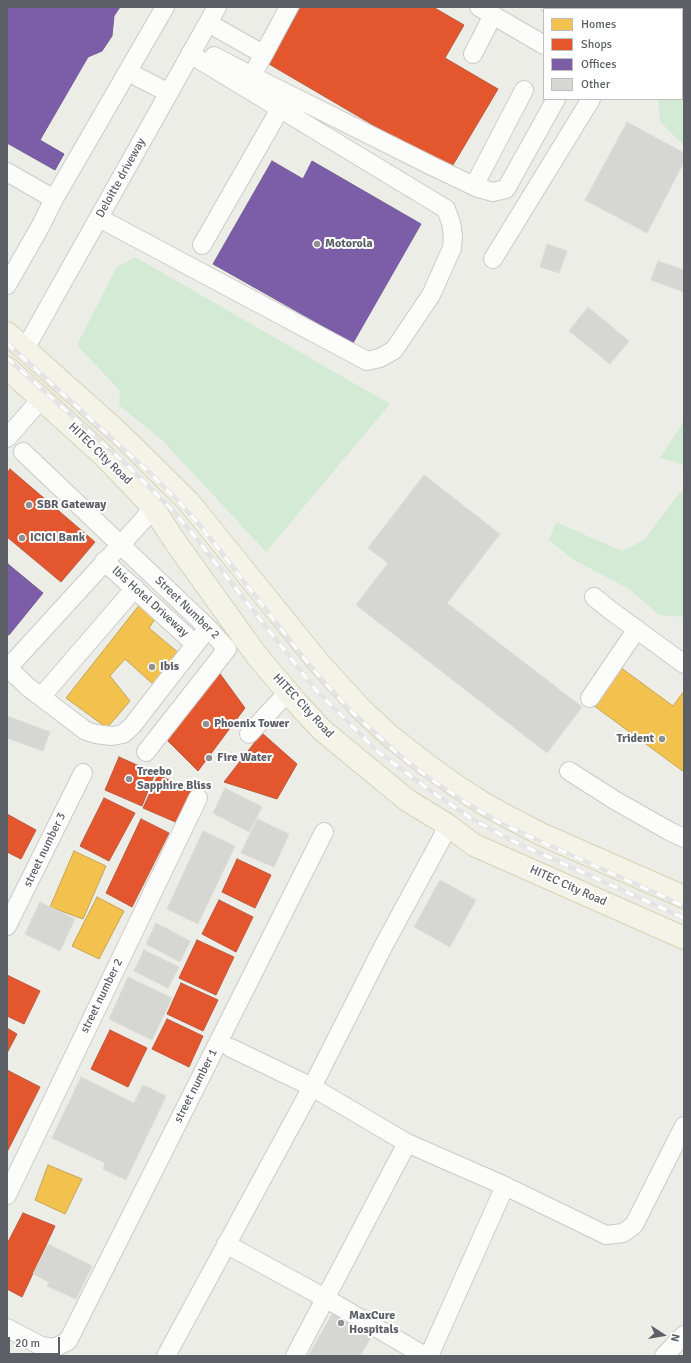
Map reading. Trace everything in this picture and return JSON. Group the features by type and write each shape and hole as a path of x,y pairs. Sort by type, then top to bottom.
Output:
{"main road":[{"path":"7,333 121,435 188,501 319,663 361,709 390,736 455,785 508,817 541,834 684,897"},
{"name":"HITEC City Road","path":"7,368 102,454 152,506 174,540 257,656 297,704 328,735 407,800 446,824 474,844 684,938"}],"street":[{"path":"7,285 54,199 165,7"},
{"name":"Deloitte driveway","path":"26,350 217,7"},
{"path":"252,76 289,7"},
{"path":"473,54 486,11 543,43"},
{"path":"208,23 263,54"},
{"path":"192,50 252,76 474,186 493,192 506,189 555,100"},
{"path":"99,218 367,361 380,358 394,350 431,295 452,248 453,236 451,223 446,209 280,108 192,50"},
{"path":"128,72 169,93"},
{"path":"474,186 524,90"},
{"path":"493,259 590,100"},
{"path":"202,245 280,108"},
{"path":"7,172 54,199"},
{"path":"7,438 41,399"},
{"name":"Street Number 2","path":"23,452 208,628 230,652 152,751"},
{"path":"7,668 145,518 152,506"},
{"name":"lbis Hotel Driveway","path":"104,561 195,644"},
{"path":"41,697 135,588"},
{"path":"594,597 684,664"},
{"name":"lbis Hotel Driveway","path":"7,668 28,687 86,731 112,736 123,734 132,726 208,628"},
{"path":"590,698 637,629"},
{"path":"249,734 288,692"},
{"path":"569,771 616,801 684,838"},
{"name":"street number 3","path":"7,926 83,774"},
{"name":"street number 2","path":"7,1195 198,798"},
{"path":"166,1356 312,1087 384,944 443,836 446,824"},
{"name":"street number 1","path":"7,1328 41,1346 54,1348 68,1341 324,832"},
{"path":"231,1048 312,1087 407,1142 505,1186 606,1235 623,1233 634,1225 684,1126"},
{"path":"295,1356 407,1142"},
{"path":"429,1356 505,1186"},
{"path":"226,1244 325,1298 425,1356"},
{"path":"664,1356 684,1335"}],"green space":[{"path":"684,7 684,145 660,122 658,100 683,100 683,8 679,8"},
{"path":"135,257 390,404 266,552 162,440 119,405 120,391 77,345 116,268"},
{"path":"684,421 684,465 660,458"},
{"path":"680,492 684,494 684,617 659,615 629,589 572,559 549,540 556,522 622,551 644,540"}],"building: Homes":[{"name":"Ibis","path":"140,604 155,619 149,628 180,654 155,686 125,659 110,676 130,701 107,728 66,698"},
{"name":"Trident","path":"620,667 673,706 684,691 684,772 593,705"},
{"path":"74,851 106,866 83,919 50,907"},
{"path":"97,897 124,911 99,959 72,946"},
{"path":"48,1165 82,1179 65,1214 35,1200"}],"building: Shops":[{"path":"301,7 433,7 464,25 445,58 498,89 450,170 269,64"},
{"name":"SBR Gateway","path":"10,469 95,542 61,582 7,537 7,473"},
{"name":"Phoenix Tower","path":"218,671 245,708 198,771 167,740"},
{"path":"262,733 297,764 277,799 224,782"},
{"path":"119,757 155,773 142,806 105,790"},
{"path":"158,775 193,791 180,824 143,808"},
{"path":"104,798 135,813 109,861 80,846"},
{"path":"7,814 36,830 21,859 7,852"},
{"path":"141,819 169,833 132,907 106,893"},
{"path":"237,859 271,875 255,908 222,892"},
{"path":"219,900 253,917 236,952 202,934"},
{"path":"197,940 234,957 216,995 179,978"},
{"path":"7,975 40,991 24,1024 7,1016"},
{"path":"181,983 218,1000 203,1031 167,1014"},
{"path":"167,1019 203,1036 189,1067 152,1049"},
{"path":"7,1028 17,1034 7,1053"},
{"path":"110,1030 147,1048 128,1087 91,1069"},
{"path":"7,1070 40,1087 7,1152"},
{"path":"23,1213 55,1226 22,1297 7,1289 7,1244"}],"building: Offices":[{"path":"7,7 120,7 114,16 112,36 102,51 88,57 40,140 64,154 55,170 7,143"},
{"name":"Motorola","path":"272,161 303,179 312,161 421,224 353,343 213,264"},
{"path":"8,564 43,593 9,635 7,634"}],"building: Other":[{"path":"627,122 684,153 684,162 647,233 585,200"},
{"path":"547,244 567,251 559,273 540,267"},
{"path":"658,261 684,270 684,292 651,280"},
{"path":"588,307 629,341 610,364 569,331"},
{"path":"424,475 500,534 447,603 582,707 547,753 356,605 388,563 368,548"},
{"path":"7,716 50,732 43,751 7,738"},
{"path":"225,788 262,807 249,832 213,813"},
{"path":"257,819 289,834 274,867 241,853"},
{"path":"203,831 235,846 198,924 167,909"},
{"path":"440,880 476,900 450,947 414,927"},
{"path":"40,902 75,919 60,951 25,934"},
{"path":"156,923 190,941 180,962 146,944"},
{"path":"144,950 179,967 168,988 134,971"},
{"path":"128,977 172,998 152,1040 109,1019"},
{"path":"81,1077 134,1103 143,1085 166,1096 126,1180 103,1169 105,1163 52,1138"},
{"path":"48,1244 92,1266 76,1299 47,1286 49,1282 33,1274"},
{"name":"MaxCure Hospitals","path":"334,1311 373,1334 360,1356 308,1356"}],"railway":[{"path":"7,343 153,476 178,501 203,529 324,682 349,709 399,755 463,801 502,824 684,906"},
{"path":"7,358 127,465 172,510 192,533 315,689 377,751 432,792 472,819 513,841 684,918"}],"place":[{"name":"Motorola","path":"317,244"},
{"name":"SBR Gateway","path":"29,505"},
{"name":"ICICI Bank","path":"22,538"},
{"name":"Ibis","path":"152,667"},
{"name":"Phoenix Tower","path":"206,724"},
{"name":"Trident","path":"662,739"},
{"name":"Fire Water","path":"209,758"},
{"name":"Treebo Sapphire Bliss","path":"129,779"},
{"name":"MaxCure Hospitals","path":"341,1323"}]}
